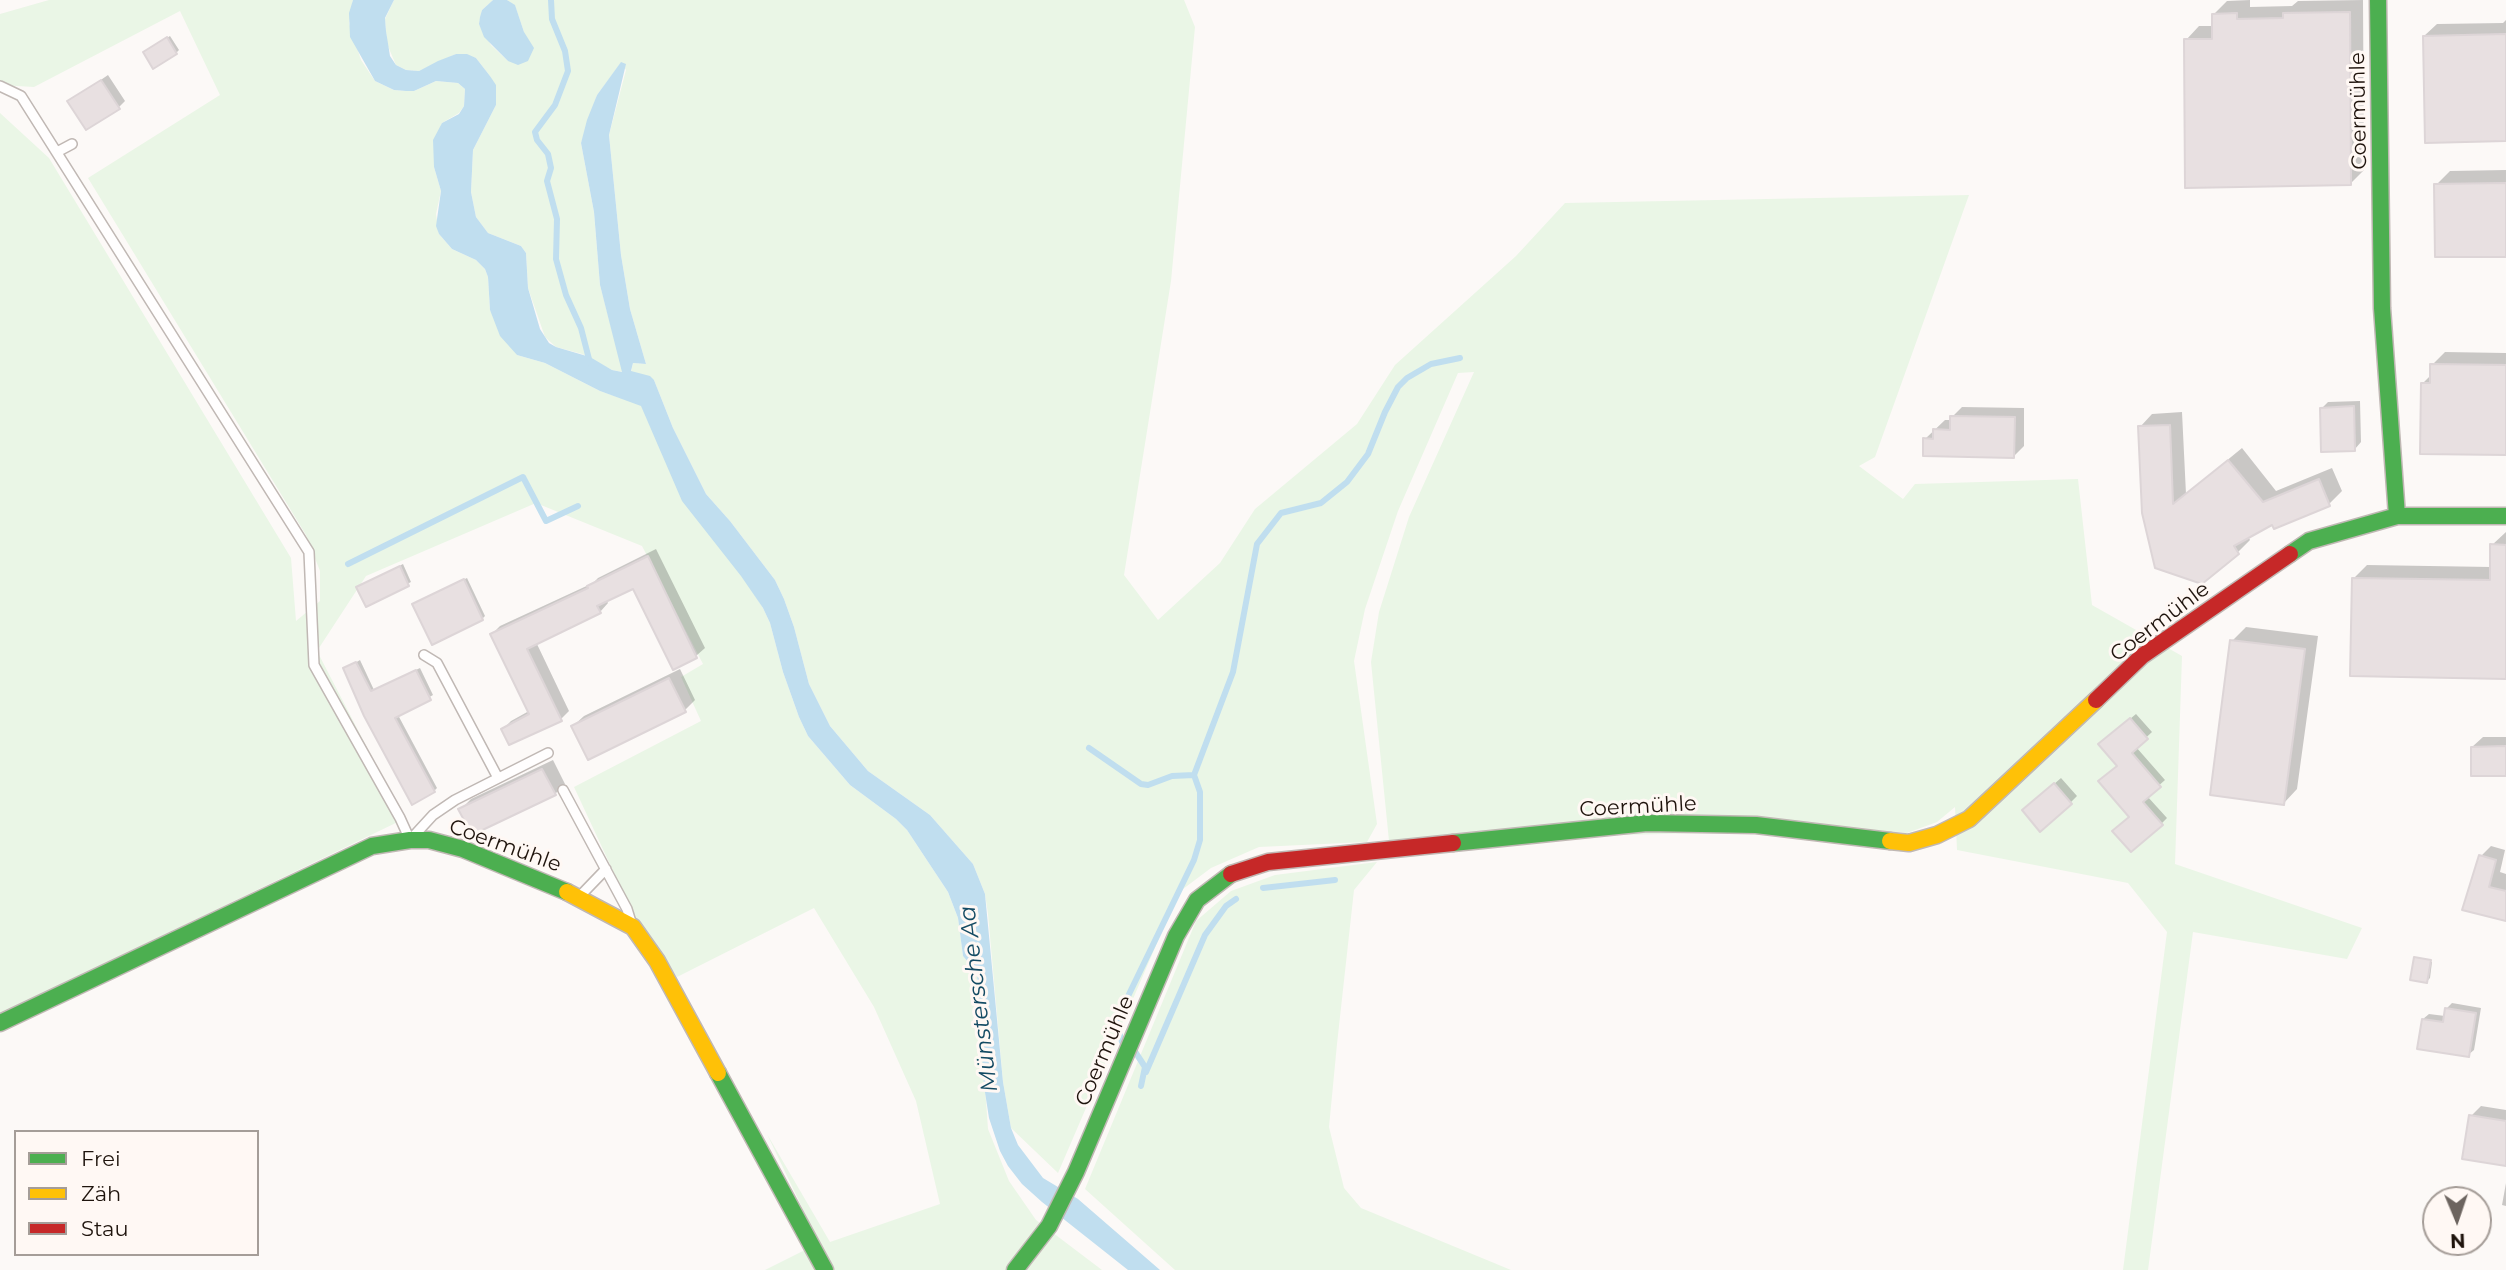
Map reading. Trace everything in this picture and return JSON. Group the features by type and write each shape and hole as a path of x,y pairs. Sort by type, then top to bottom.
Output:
{"street":[{"name":"Coermühle","path":"2378,0 2382,308 2397,516"},
{"name":"Coermühle","path":"1015,1270 1049,1226 1076,1172 1176,936 1197,900 1227,875 1268,862 1647,823 1756,825 1909,843 1937,835 1969,819 2142,656 2309,541 2397,516 2506,516"},
{"name":"Coermühle","path":"0,1023 372,846 410,840 429,841 463,849 579,897 633,927 657,961 825,1270"}],"lane":[{"path":"0,86 21,96 309,552 314,665 410,840 433,815 454,800 548,753"},
{"path":"57,152 72,144"},
{"path":"424,655 437,663 498,778"},
{"path":"563,790 627,909 633,927"},
{"path":"579,897 606,869"}],"green space":[{"path":"49,0 353,0 349,23 361,60 375,81 394,90 414,91 436,81 458,83 465,89 464,106 459,113 442,123 434,167 441,191 436,214 439,234 452,249 476,260 485,269 490,310 517,355 545,363 600,391 641,405 655,435 763,608 770,623 783,672 808,736 850,785 907,830 948,892 958,918 963,956 977,973 988,1129 1009,1181 1036,1220 1102,1270 765,1270 819,1243 767,1134 830,1242 940,1204 916,1101 874,1007 814,908 677,977 634,916 574,787 701,721 681,677 703,664 642,546 536,503 366,576 317,651 404,819 0,1014 0,113 49,158 291,558 296,621 320,601 320,571 306,535 88,178 220,95 180,11 34,87 0,85 0,14"},
{"path":"394,0 493,0 482,10 479,24 491,45 508,61 524,32 515,6 507,0 1184,0 1195,27 1171,281 1124,575 1158,620 1220,563 1255,509 1357,424 1395,365 1516,256 1565,203 1969,195 1875,457 1859,466 1903,499 1915,484 2078,479 2092,605 2182,656 2175,864 2362,928 2347,959 2193,932 2148,1270 2123,1270 2167,932 2128,883 1957,850 1955,807 1937,822 1907,833 1861,829 1389,841 1371,662 1379,612 1409,517 1474,372 1458,373 1398,511 1365,609 1354,661 1377,824 1367,842 1259,847 1211,868 1179,892 1058,1173 1011,1128 1003,1082 988,914 985,894 973,864 930,815 868,771 830,726 809,684 794,627 775,580 706,494 673,428 654,380 631,372 633,363 646,364 630,309 621,255 609,135 626,70 621,63 597,95 581,143 594,212 600,285 623,372 612,370 582,354 556,347 545,337 528,288 526,253 521,246 488,233 476,217 471,192 473,150 496,105 490,76 476,58 456,54 419,71 406,70 396,65 387,44 385,19"},
{"path":"1377,862 1354,890 1337,1044 1329,1127 1344,1188 1361,1208 1511,1270 1175,1270 1085,1189 1196,921 1231,891 1275,875"}],"water":[{"name":"Münstersche Aa","path":"353,0 394,0 385,18 390,56 396,65 406,70 419,71 456,54 467,54 476,58 490,76 496,85 496,105 473,150 471,192 476,217 488,233 521,246 526,253 528,288 540,329 549,343 590,357 612,370 622,372 600,285 594,212 581,143 597,95 621,62 626,64 609,135 621,255 630,309 646,364 633,363 631,371 650,376 654,380 673,428 706,494 775,580 794,627 809,684 830,726 868,771 930,815 973,864 985,894 1003,1082 1011,1128 1018,1145 1043,1178 1078,1199 1160,1270 1128,1270 1042,1202 1022,1184 1008,1166 989,1118 984,1086 977,973 963,956 958,918 948,892 907,830 850,785 808,736 783,672 770,623 763,608 682,501 641,406 600,391 545,363 517,355 500,336 490,310 485,269 476,260 452,249 439,234 436,226 441,191 434,167 433,140 442,123 459,114 464,106 465,89 458,83 436,81 414,91 394,90 375,81 350,37 349,13"},
{"path":"493,0 507,0 515,5 524,32 534,48 528,61 518,65 508,61 484,37 479,24 480,17 482,10"}],"building":[{"path":"2350,12 2351,185 2185,188 2184,39 2212,39 2212,14 2237,13 2237,19 2283,18 2283,13"},
{"path":"2506,34 2506,141 2425,143 2423,36"},
{"path":"167,37 177,54 153,69 143,52"},
{"path":"101,80 120,109 86,130 67,101"},
{"path":"2506,183 2506,257 2435,257 2434,184"},
{"path":"2430,364 2506,365 2506,455 2420,454 2421,383 2430,383"},
{"path":"2354,406 2355,451 2321,452 2320,408"},
{"path":"1950,416 2015,417 2014,458 1923,456 1923,438 1933,439 1933,429 1950,430"},
{"path":"2170,425 2173,504 2228,460 2263,502 2319,479 2330,506 2274,529 2272,525 2234,546 2239,554 2202,584 2155,568 2142,513 2138,426"},
{"path":"2490,544 2506,545 2506,679 2350,676 2352,578 2490,580"},
{"path":"648,556 697,658 673,670 633,589 597,606 601,613 527,649 562,721 509,745 501,729 529,714 490,634 588,588 587,586"},
{"path":"400,566 409,586 366,607 356,587"},
{"path":"464,579 483,620 432,645 412,604"},
{"path":"2230,640 2305,649 2284,805 2210,795"},
{"path":"356,662 371,691 416,670 431,700 395,718 435,792 412,805 364,716 343,668"},
{"path":"669,678 686,712 588,760 571,726"},
{"path":"2130,718 2148,739 2132,753 2161,787 2143,802 2163,825 2131,852 2112,831 2129,817 2098,781 2117,766 2098,744"},
{"path":"2506,746 2506,776 2471,776 2471,747"},
{"path":"542,769 556,795 472,835 458,809"},
{"path":"2054,783 2072,804 2040,832 2022,810"},
{"path":"2479,855 2496,860 2489,887 2506,891 2506,921 2462,910"},
{"path":"2414,957 2431,960 2427,983 2410,980"},
{"path":"2445,1008 2476,1013 2469,1057 2417,1049 2422,1019 2443,1022"},
{"path":"2469,1115 2506,1121 2506,1166 2462,1159"}],"waterway":[{"path":"551,0 552,19 565,51 568,71 555,105 535,132 537,140 548,154 551,168 547,181 557,219 556,259 566,295 581,328 590,363"},
{"path":"1122,1042 1116,1021 1194,860 1200,840 1200,792 1194,775 1233,672 1257,544 1281,513 1321,503 1347,482 1368,454 1385,412 1398,387 1407,378 1431,364 1460,358"},
{"path":"348,564 523,477 546,521 578,506"},
{"path":"1089,748 1141,784 1148,785 1172,776 1194,775"},
{"path":"1263,888 1335,880"},
{"path":"1146,1072 1205,935 1226,906 1236,899"},
{"path":"1134,1050 1145,1067 1141,1086"}],"traffic: fast":[{"path":"2378,0 2382,308 2397,516"},
{"path":"2290,554 2309,541 2397,516 2506,516"},
{"path":"1453,843 1647,823 1756,825 1890,841"},
{"path":"0,1023 372,846 429,840 463,849 567,892"},
{"path":"1015,1270 1049,1226 1076,1172 1176,936 1197,900 1231,874"},
{"path":"718,1073 825,1270"}],"traffic: slow":[{"path":"1890,841 1909,843 1937,835 1969,819 2096,700"},
{"path":"567,892 633,927 657,961 718,1073"}],"traffic: jam":[{"path":"2096,700 2142,656 2290,554"},
{"path":"1231,874 1268,862 1453,843"}]}
